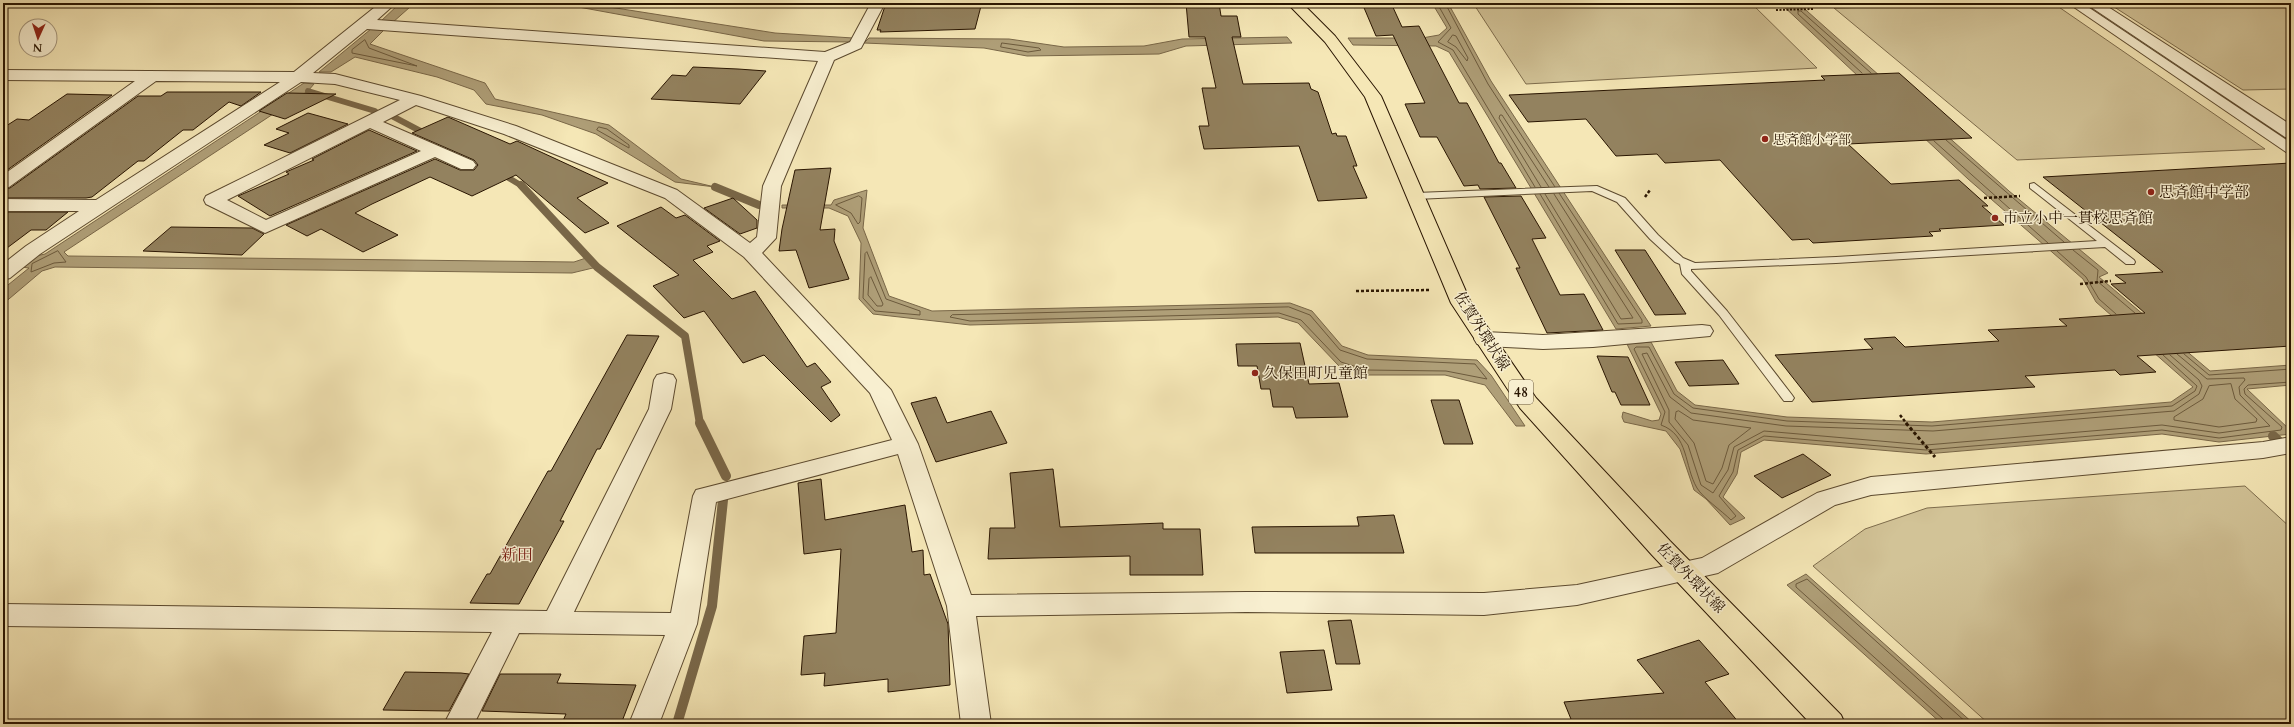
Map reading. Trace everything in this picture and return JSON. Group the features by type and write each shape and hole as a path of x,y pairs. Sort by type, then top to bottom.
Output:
{"main road":[{"name":"佐賀外環状線","path":"1294,3 1330,39 1373,96 1461,303 1528,403 1661,548 1685,570 1830,724"}],"street":[{"path":"3,274 32,250 298,77 389,3"},
{"path":"364,24 827,57 856,45 878,3"},
{"path":"2074,3 2291,149"},
{"path":"2092,3 2291,133"},
{"path":"751,253 766,238 772,186 827,57"},
{"path":"3,75 298,77 335,79 415,99 510,130 671,194 751,253 880,390 906,444 961,606 976,724"},
{"path":"3,183 152,76"},
{"path":"415,99 213,200 265,227 435,151"},
{"path":"370,122 467,165"},
{"path":"3,205 100,206"},
{"path":"1485,339 1543,342 1702,331"},
{"path":"555,622 660,409 665,380"},
{"path":"644,724 683,624 704,496 906,444"},
{"path":"961,606 1246,602 1484,604 1576,595 1685,570 1709,566 1826,499 1871,486 2262,450 2291,445"},
{"path":"3,615 683,624"},
{"path":"459,724 511,622"}],"lane":[{"path":"2034,186 2130,262"},
{"path":"1416,196 1593,188 1621,200 1654,237 1679,260 1694,266 1721,266 2108,244"},
{"path":"1685,263 1686,272 1723,313 1788,398"}],"path":[{"path":"1776,10 1813,9"},
{"path":"1984,198 2021,196"},
{"path":"2080,284 2111,281"},
{"path":"1356,291 1455,290"},
{"path":"1900,415 1940,462"}],"shaded area":[{"path":"1473,3 1751,3 1817,68 1526,84"},
{"path":"2053,3 2265,149 2017,160 1834,8"},
{"path":"2108,3 2291,3 2291,89 2243,90"},
{"path":"2245,486 2291,528 2291,724 1989,724 1813,566 1865,529 1927,508"}],"water":[{"path":"400,3 584,3 775,33 853,38 851,42 764,41 573,6 420,4 410,7 392,23 380,22"},
{"path":"1432,3 1448,3 1491,81 1651,326 1616,329 1449,52 1436,46 1353,45 1348,38 1422,38 1439,35 1447,28"},
{"path":"1780,3 1798,3 2009,191 2108,273 2099,277 2210,371 2291,365 2291,385 2247,389 2291,431 2291,434 2219,442 2162,434 1926,454 1764,440 1741,452 1737,474 1723,497 1745,518 1730,525 1706,499 1694,490 1680,449 1666,431 1624,422 1622,417 1623,412 1652,421 1659,420 1661,414 1627,344 1651,342 1677,391 1695,405 1787,417 1932,422 2171,402 2193,387 2096,302 2083,279 1968,179"},
{"path":"371,29 384,30 370,44 485,83 495,99 609,125 681,179 715,187 675,182 596,134 542,115 486,104 474,90 437,77 355,57 331,72 319,72"},
{"path":"1287,37 1292,43 1186,46 1159,54 1027,56 984,48 864,43 869,38 1009,39 1064,47 1144,46 1182,39"},
{"path":"304,83 314,84 308,91 64,252 68,256 574,262 589,257 597,267 572,273 55,267 42,271 3,304 3,289 29,268 21,267 36,256 45,254"},
{"path":"867,190 863,228 889,296 932,311 1290,303 1312,311 1342,346 1368,355 1477,360 1491,375 1525,426 1516,426 1485,385 1445,375 1366,375 1339,366 1298,323 1278,317 970,325 873,314 859,299 861,243 848,216 829,208 782,208 782,205 831,205 834,200"},
{"path":"1806,574 1974,724 1942,724 1787,585"}],"building":[{"path":"886,3 949,3 949,6 981,6 975,29 880,32 881,30 877,30"},
{"path":"1186,3 1219,3 1221,16 1237,16 1241,37 1232,37 1243,84 1309,83 1311,89 1318,92 1332,134 1336,133 1337,136 1346,136 1357,166 1353,166 1367,198 1318,201 1299,146 1204,149 1199,126 1209,126 1202,88 1216,88 1205,37 1189,37"},
{"path":"1362,3 1391,3 1402,27 1419,26 1459,103 1467,103 1499,163 1501,163 1516,188 1480,189 1478,185 1464,186 1437,137 1420,137 1405,104 1425,103 1393,35 1376,36"},
{"path":"693,67 766,71 740,104 651,99 672,75 686,76"},
{"path":"1899,73 1972,138 1848,144 1891,184 1959,180 1988,206 1982,206 2004,225 1939,229 1941,231 1929,232 1933,236 1813,243 1809,239 1792,240 1720,160 1665,163 1657,154 1616,156 1586,119 1528,122 1509,95 1825,80 1821,76"},
{"path":"167,92 261,92 241,106 229,102 193,130 183,130 144,161 138,161 92,197 3,198 3,189 10,188 138,96 161,96"},
{"path":"287,93 336,94 285,119 259,111"},
{"path":"67,94 112,95 3,173 3,128 17,119 29,120"},
{"path":"308,113 348,124 290,153 264,145 289,133 276,129"},
{"path":"448,117 510,144 517,141 608,183 577,198 609,223 585,233 516,175 472,196 430,177 372,204 355,213 398,235 363,252 321,229 307,236 286,225 435,159 460,170 474,170 478,165 474,160 412,133"},
{"path":"369,130 417,151 270,216 238,196 289,174 286,172 314,160 312,159"},
{"path":"2291,163 2291,346 2137,356 2156,372 2120,375 2115,370 2025,376 2035,387 1812,402 1775,355 1873,349 1864,339 1895,337 1905,347 1999,341 1988,330 2067,326 2059,319 2145,313 2111,284 2126,283 2115,275 2163,272 2043,177"},
{"path":"831,168 820,230 835,229 834,241 849,279 809,288 796,250 779,251 782,229 795,170"},
{"path":"1521,196 1546,238 1532,239 1560,295 1584,294 1603,330 1547,333 1516,268 1520,268 1484,197"},
{"path":"733,198 757,220 757,228 740,234 704,208"},
{"path":"661,207 676,218 685,215 720,241 707,246 713,252 693,260 732,299 755,291 807,367 815,363 831,382 821,387 840,415 831,422 764,355 743,363 704,311 684,318 653,286 679,275 617,226"},
{"path":"3,212 68,212 46,230 31,230 3,251"},
{"path":"171,227 252,228 264,234 242,255 143,251"},
{"path":"1615,250 1645,250 1686,314 1655,315"},
{"path":"627,335 659,336 600,449 597,449 560,521 564,521 519,604 470,603 487,574 490,574 548,471 551,471"},
{"path":"1300,343 1309,384 1339,383 1348,417 1296,418 1293,407 1273,407 1270,389 1261,389 1257,366 1238,366 1236,344"},
{"path":"1597,356 1628,357 1650,405 1621,405 1615,392 1612,392"},
{"path":"1723,360 1739,384 1689,386 1675,362"},
{"path":"936,397 947,423 991,411 1007,443 936,462 911,403"},
{"path":"1431,400 1459,400 1473,444 1444,444"},
{"path":"1803,454 1831,475 1782,498 1754,476"},
{"path":"1053,469 1060,527 1163,523 1163,529 1200,529 1203,575 1130,575 1130,556 988,559 990,528 1015,528 1010,473"},
{"path":"821,479 825,520 905,505 912,552 923,550 924,575 930,574 948,624 950,685 888,692 888,679 824,686 825,673 801,675 804,636 836,633 841,549 804,554 798,483"},
{"path":"1394,515 1404,553 1255,553 1252,527 1359,526 1357,517"},
{"path":"1351,620 1360,664 1336,664 1328,621"},
{"path":"1699,640 1729,674 1705,682 1740,724 1573,724 1564,702 1664,693 1637,660"},
{"path":"1324,650 1332,690 1287,693 1280,652"},
{"path":"405,672 469,674 449,711 383,710"},
{"path":"500,674 561,674 557,683 636,685 621,724 562,723 566,714 482,711"}],"waterway":[{"path":"2185,72 2291,141"},
{"path":"308,91 375,111"},
{"path":"392,116 428,135"},
{"path":"502,174 522,186"},
{"path":"522,186 597,267 685,336 700,424"},
{"path":"715,187 759,205"},
{"path":"700,423 726,476"},
{"path":"2273,436 2291,453"},
{"path":"677,724 712,606 723,500"}],"place":[{"name":"思斉館小学部","path":"1765,139"},
{"name":"思斉館中学部","path":"2151,192"},
{"name":"市立小中一貫校思斉館","path":"1995,218"},
{"name":"久保田町児童館","path":"1255,373"}],"district":[{"name":"新田","path":"517,554"}]}
